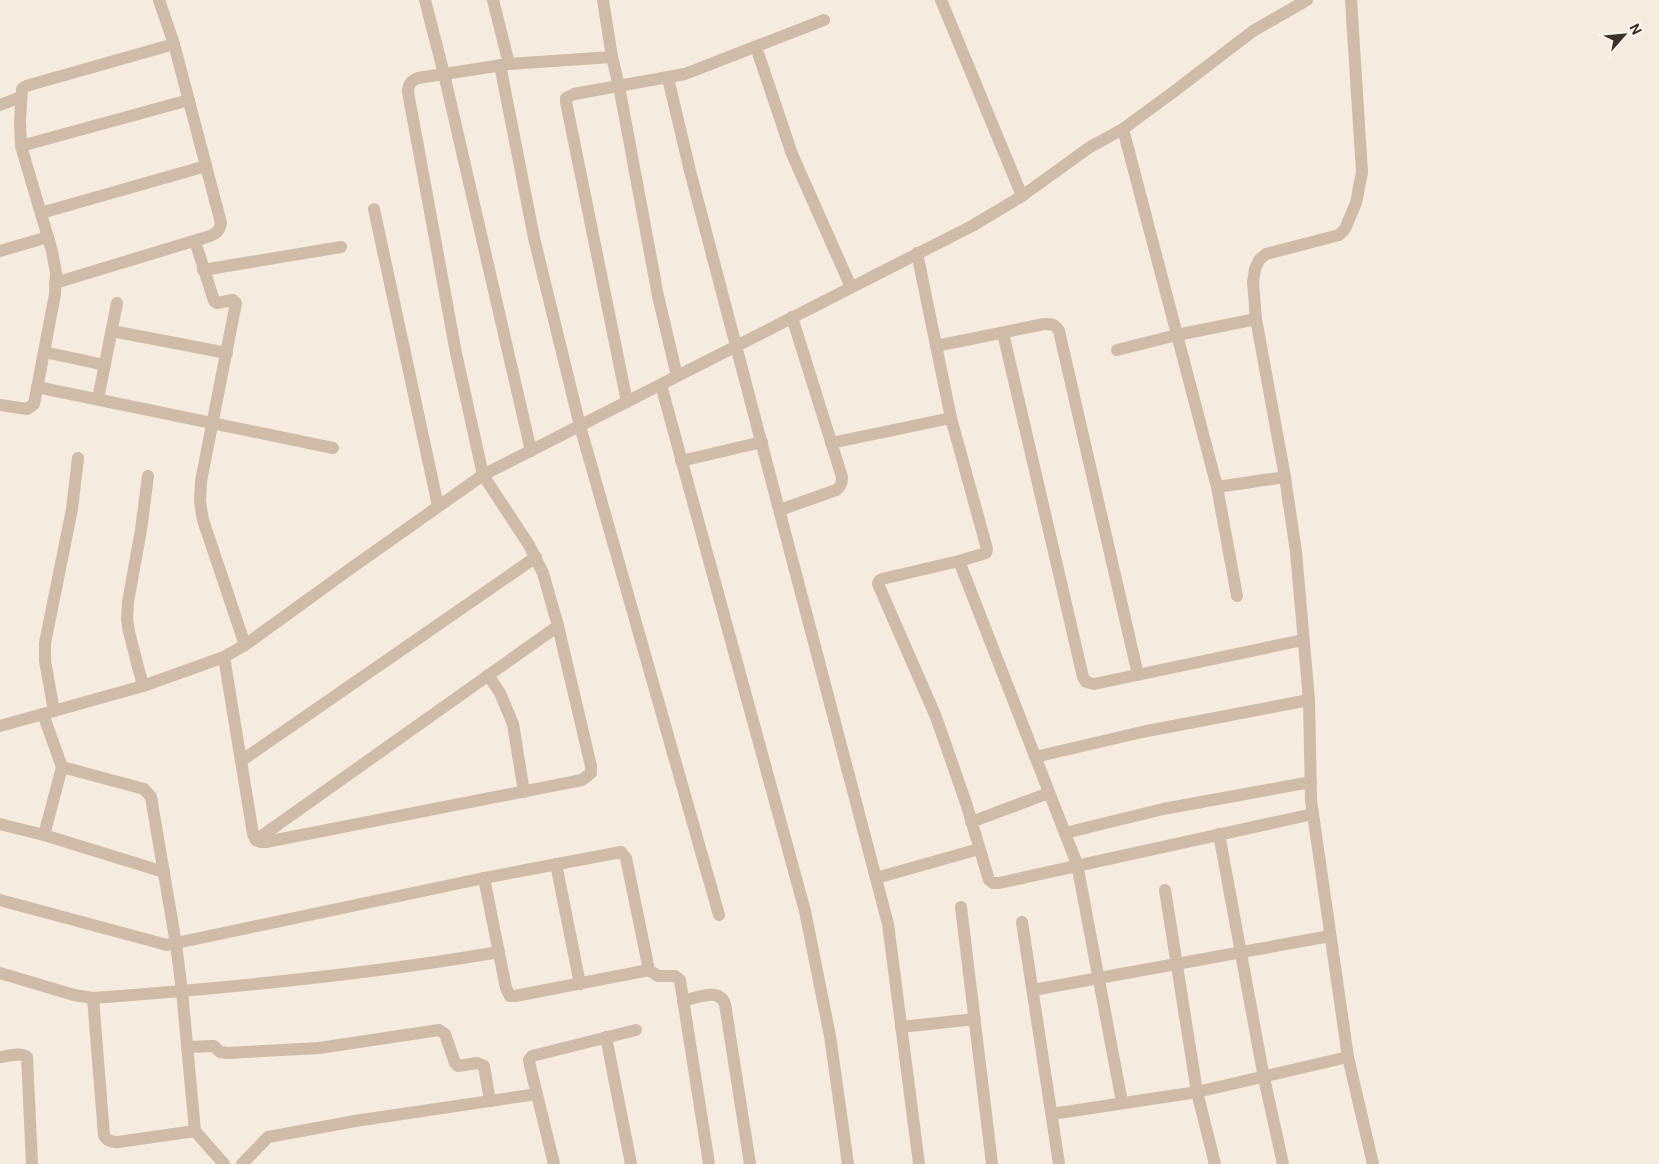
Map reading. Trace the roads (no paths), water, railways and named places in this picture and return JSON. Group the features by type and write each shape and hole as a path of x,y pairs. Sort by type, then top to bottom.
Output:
{"street":[{"path":"55,283 217,234 220,230 221,223 189,100 174,44 159,0"},
{"path":"425,0 444,74 531,451"},
{"path":"493,0 534,238 580,426 719,915"},
{"path":"602,0 658,296 677,376"},
{"path":"941,0 1022,196"},
{"path":"0,726 143,686 224,657 245,645 484,475 972,226 1022,196 1090,147 1122,128 1176,90 1285,6 1307,0"},
{"path":"1351,0 1362,172 1356,203 1345,229 1339,234 1266,254 1259,260 1255,269 1254,282 1260,349 1285,476 1296,552 1309,700 1313,814 1348,1057 1373,1164"},
{"path":"627,402 566,102 569,95 668,78 701,69 824,20"},
{"path":"0,405 27,409 34,404 55,294 56,273 48,237 21,146 22,89 26,86 174,44"},
{"path":"756,47 792,154 851,287"},
{"path":"224,657 253,834 256,840 260,842 582,780 591,773 591,766 558,626 543,573 536,557 484,475 456,353 408,86 418,78 505,65 612,57"},
{"path":"668,78 690,171 888,924 919,1164"},
{"path":"0,105 21,97"},
{"path":"21,146 189,100"},
{"path":"1122,128 1218,487 1237,596"},
{"path":"41,213 206,166"},
{"path":"374,209 438,506"},
{"path":"0,250 48,237"},
{"path":"194,241 214,301 217,303 233,300 236,303 201,482 200,502 204,520 245,645"},
{"path":"204,270 341,247"},
{"path":"917,253 951,418 987,549 986,553 981,555 882,579 878,584 936,717 989,880 999,882 1313,814"},
{"path":"98,399 118,303"},
{"path":"780,510 840,488 842,477 792,317"},
{"path":"1117,350 1177,335 1256,320"},
{"path":"936,346 1051,324 1056,326 1059,331 1138,675"},
{"path":"112,332 226,353"},
{"path":"1003,333 1083,677 1086,682 1094,684 1303,640"},
{"path":"44,352 104,366"},
{"path":"661,385 805,911 830,1036 848,1164"},
{"path":"37,387 333,448"},
{"path":"831,443 951,418"},
{"path":"681,461 762,442"},
{"path":"44,835 62,767 48,713 45,644 72,509 78,458"},
{"path":"143,686 127,619 148,476"},
{"path":"1218,487 1285,476"},
{"path":"241,761 536,557"},
{"path":"959,561 1077,864 1122,1102"},
{"path":"256,840 558,626"},
{"path":"488,675 500,693 513,724 524,792"},
{"path":"1035,757 1142,732 1309,700"},
{"path":"62,767 144,788 153,804 182,990 195,1131 224,1164"},
{"path":"1065,833 1163,810 1311,782"},
{"path":"971,822 1049,793"},
{"path":"0,824 44,835 164,872"},
{"path":"1219,834 1264,1078 1283,1164"},
{"path":"876,878 979,849"},
{"path":"0,900 167,945 484,878 616,852 624,854 650,970 658,976 679,977 708,1164"},
{"path":"556,864 580,984"},
{"path":"484,878 507,993 510,996 650,970"},
{"path":"1165,890 1197,1092 1215,1164"},
{"path":"961,907 992,1164"},
{"path":"1022,922 1059,1164"},
{"path":"1033,990 1330,936"},
{"path":"0,973 74,995 93,998 331,976 427,964 499,952"},
{"path":"683,1001 712,994 723,998 750,1164"},
{"path":"93,998 104,1135 107,1140 118,1142 195,1131"},
{"path":"901,1026 974,1019"},
{"path":"187,1047 214,1046 220,1052 228,1053 319,1048 439,1030 445,1034 454,1063 458,1066 477,1063 484,1066 490,1101"},
{"path":"554,1164 529,1060 532,1056 636,1030"},
{"path":"606,1037 631,1164"},
{"path":"0,1057 24,1055 27,1057 32,1164"},
{"path":"1052,1114 1197,1092 1348,1057"},
{"path":"242,1164 268,1137 355,1121 537,1094"}]}
